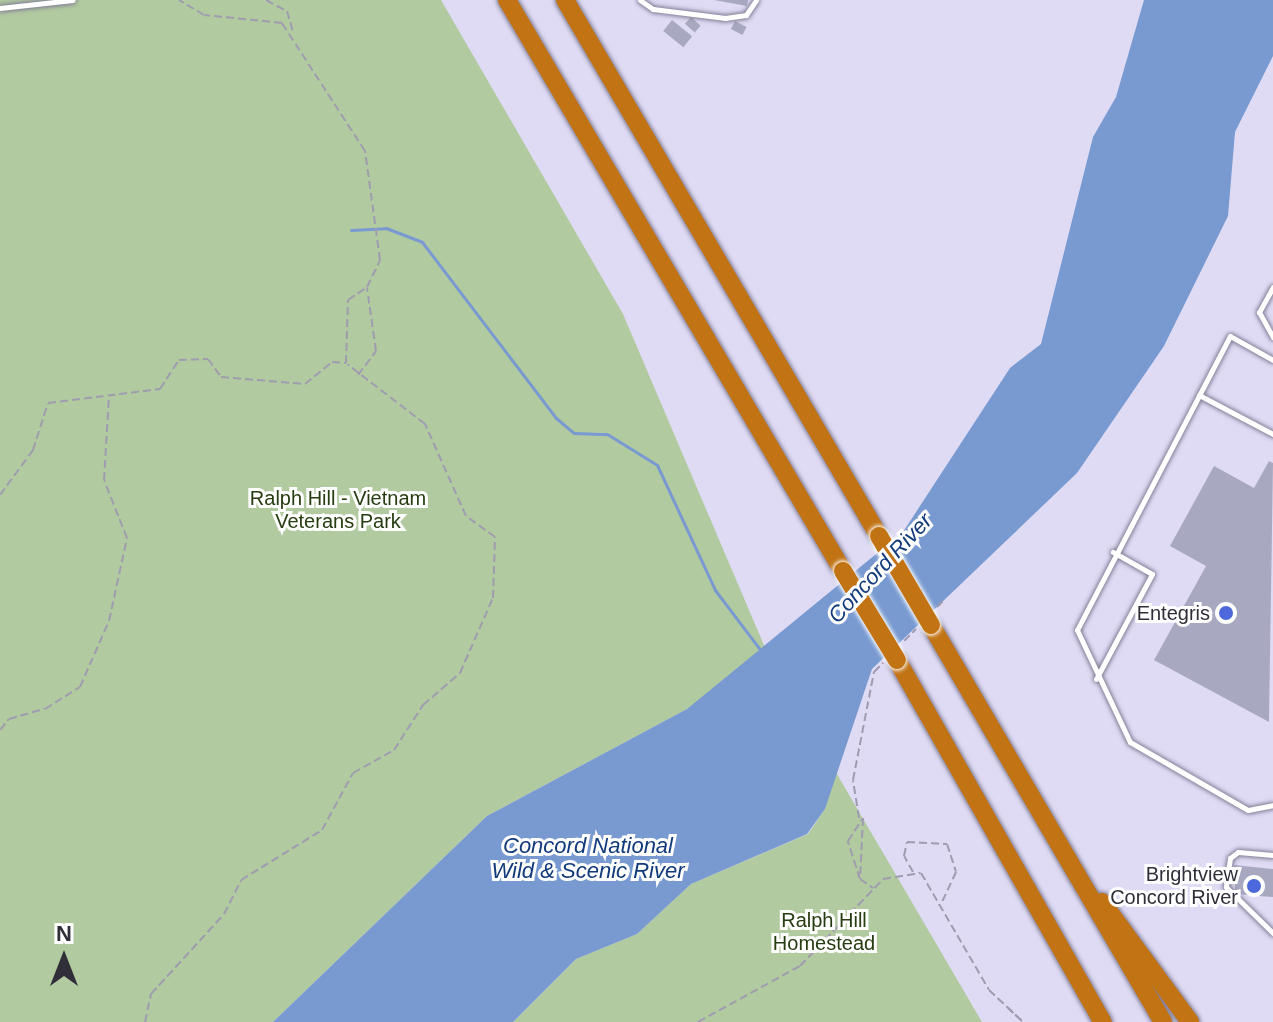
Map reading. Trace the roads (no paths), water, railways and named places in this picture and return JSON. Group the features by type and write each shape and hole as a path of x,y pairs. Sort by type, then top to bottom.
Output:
{"highway":[{"path":"507,0 897,660 1103,1022"},
{"path":"565,0 930,619 1163,1022"},
{"path":"1073,867 1134,938 1190,1022"}],"lane":[{"path":"0,8 73,0"},
{"path":"640,0 653,9 725,18 746,15 756,0"},
{"path":"1273,287 1259,312 1273,337"},
{"path":"1273,360 1230,336 1113,552 1077,630 1096,680 1130,742 1151,759 1248,810 1273,805"},
{"path":"1199,395 1273,434"},
{"path":"1096,680 1152,574 1113,552"},
{"path":"1273,855 1238,852 1230,858 1226,887 1273,933"}],"water":[{"path":"1144,0 1273,0 1273,56 1235,132 1228,216 1164,346 1077,473 872,669 825,809 807,834 691,884 637,934 576,959 513,1022 273,1022 487,816 687,709 903,532 1010,368 1041,344 1093,137 1116,97"}],"waterway":[{"path":"351,230 386,228 422,242 556,418 574,433 607,434 657,465 715,590 765,656"}],"place":[{"name":"Entegris","path":"1226,613"},
{"name":"Brightview Concord River","path":"1254,886"}],"park label":[{"name":"Ralph Hill - Vietnam Veterans Park","path":"338,510"},
{"name":"Ralph Hill Homestead","path":"824,932"}],"water label":[{"name":"Concord River","path":"880,568"},
{"name":"Concord National Wild & Scenic River","path":"588,858"}]}
